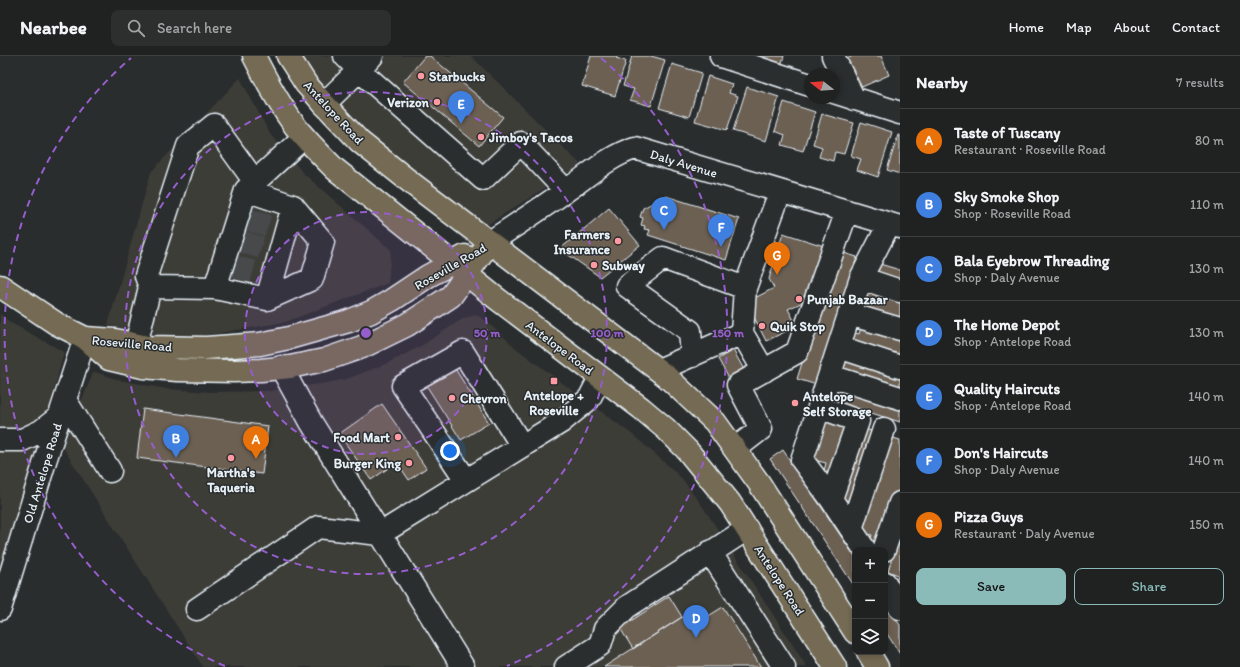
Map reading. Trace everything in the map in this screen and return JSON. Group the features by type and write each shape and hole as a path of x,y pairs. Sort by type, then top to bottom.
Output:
{"main road":[{"name":"Antelope Road","path":"254,56 281,105 304,136 335,169 666,429 687,450 730,503 835,667"},
{"name":"Antelope Road","path":"288,56 306,84 360,142 381,160 658,370 691,398 715,422 736,449 759,483 852,627"},
{"name":"Roseville Road","path":"85,338 115,340 147,347 206,348 260,344 289,338 349,321 371,312 428,276 460,268 490,242"},
{"name":"Roseville Road","path":"0,286 57,324 85,338 109,359 143,367 202,371 234,371 281,368 324,360 362,347 407,325 451,296 460,268"},
{"path":"870,655 877,667"}],"street":[{"path":"720,56 804,83"},
{"path":"833,56 854,99"},
{"path":"324,104 359,61 483,179 522,143 566,191"},
{"path":"840,94 900,113"},
{"path":"136,344 150,287 146,276 188,146 214,125 251,186 294,206 323,242 312,279 267,299 216,288 150,287"},
{"path":"216,288 227,264 243,218 251,186 304,136"},
{"name":"Daly Avenue","path":"490,242 617,155 635,148 894,226"},
{"path":"764,371 742,334 745,288 780,192"},
{"path":"267,299 267,276 282,230 294,206"},
{"path":"736,449 761,429 738,385 797,352 847,211"},
{"path":"863,547 831,499 802,460 860,278 894,226"},
{"path":"692,356 690,331 627,286 663,258 745,288"},
{"path":"860,278 900,291"},
{"path":"849,314 900,329"},
{"path":"658,370 742,334"},
{"name":"Old Antelope Road","path":"0,609 85,338"},
{"path":"839,347 900,367"},
{"path":"466,480 403,386 463,352 522,446"},
{"path":"281,368 311,422 462,667"},
{"path":"830,376 900,398"},
{"path":"198,609 318,528 380,534 562,422 589,399 600,378"},
{"path":"819,407 892,432 851,529"},
{"path":"0,440 22,440 41,431 62,408 110,471"},
{"path":"831,499 858,421"},
{"path":"885,547 900,503"},
{"path":"566,667 600,645 605,629 627,607 747,529"},
{"path":"710,552 784,667"},
{"path":"888,588 900,608"}],"shaded area":[{"path":"297,56 471,56 581,165 485,226 366,135 321,91"},
{"path":"240,78 270,134 304,174 391,250 388,283 285,322 183,339 108,325 151,172"},
{"path":"0,314 11,323 64,352 35,460 0,573"},
{"path":"476,315 485,320 517,349 633,435 683,480 701,504 807,667 203,667 60,441 84,395 93,373 95,372 119,380 166,389 209,392 270,391 327,383 347,379 388,363 421,346 464,318"}],"building":[{"path":"425,56 430,56 503,117 479,146 403,82"},
{"path":"591,56 617,56 616,58 626,61 615,96 582,86"},
{"path":"632,56 651,56 665,60 651,106 630,100 634,89 623,86"},
{"path":"751,56 784,56 780,69"},
{"path":"853,56 881,56 889,75 855,90 842,61"},
{"path":"672,64 702,73 689,117 659,108"},
{"path":"708,76 732,84 729,93 738,96 727,130 695,121"},
{"path":"747,87 779,97 766,141 733,131"},
{"path":"784,102 815,112 803,151 782,145 785,135 775,131"},
{"path":"822,114 854,123 844,154 835,152 833,161 819,157 822,147 813,144"},
{"path":"861,122 892,132 878,177 857,170 861,159 851,156"},
{"path":"898,135 900,135 900,174 887,170"},
{"path":"666,196 739,219 726,260 648,235 650,230 644,229 645,226 641,225 643,218 640,217 643,208"},
{"path":"609,208 640,245 600,277 560,249"},
{"path":"783,233 827,247 810,304 803,302 788,309 797,326 766,341 750,309 753,299 774,288 769,279"},
{"path":"837,251 857,257 817,385 797,379"},
{"path":"873,262 900,270 900,287 869,278"},
{"path":"865,290 900,301 900,322 859,310"},
{"path":"862,324 900,336 900,360 848,344 851,332 859,334"},
{"path":"733,350 746,373 731,382 718,359"},
{"path":"844,357 900,374 900,391 839,372"},
{"path":"454,367 489,423 461,440 426,385"},
{"path":"835,385 900,405 900,422 830,400"},
{"path":"382,404 426,468 409,480 397,462 371,480 339,434"},
{"path":"143,409 268,426 262,474 137,458"},
{"path":"827,418 850,424 834,477 823,474 826,463 814,460"},
{"path":"862,428 878,433 855,510 839,505"},
{"path":"890,437 900,440 900,487 882,547 869,545 872,535 861,532"},
{"path":"783,450 852,553 852,582 770,459"},
{"path":"900,531 900,587 894,585 898,575 888,571"},
{"path":"669,596 682,617 633,649 620,628"},
{"path":"723,607 761,667 604,667 682,617 689,628"},
{"path":"888,607 900,625 900,654 888,636"}],"tunnel":[{"path":"247,219 277,229"},
{"path":"240,241 269,250"},
{"path":"232,266 262,274"}],"place":[{"name":"Starbucks","path":"421,76"},
{"name":"Verizon","path":"437,102"},
{"name":"Quality Haircuts","path":"461,124"},
{"name":"Jimboy's Tacos","path":"481,137"},
{"name":"Bala Eyebrow Threading","path":"664,230"},
{"name":"Farmers Insurance","path":"618,241"},
{"name":"Don's Haircuts","path":"721,247"},
{"name":"Subway","path":"594,265"},
{"name":"Pizza Guys","path":"777,275"},
{"name":"Punjab Bazaar","path":"799,299"},
{"name":"Quik Stop","path":"762,326"},
{"name":"Antelope + Roseville","path":"554,381"},
{"name":"Chevron","path":"452,398"},
{"name":"Antelope Self Storage","path":"795,403"},
{"name":"Food Mart","path":"398,437"},
{"name":"Sky Smoke Shop","path":"176,458"},
{"name":"Martha's Taqueria","path":"231,458"},
{"name":"Taste of Tuscany","path":"256,459"},
{"name":"Burger King","path":"409,463"},
{"name":"The Home Depot","path":"696,638"}]}
